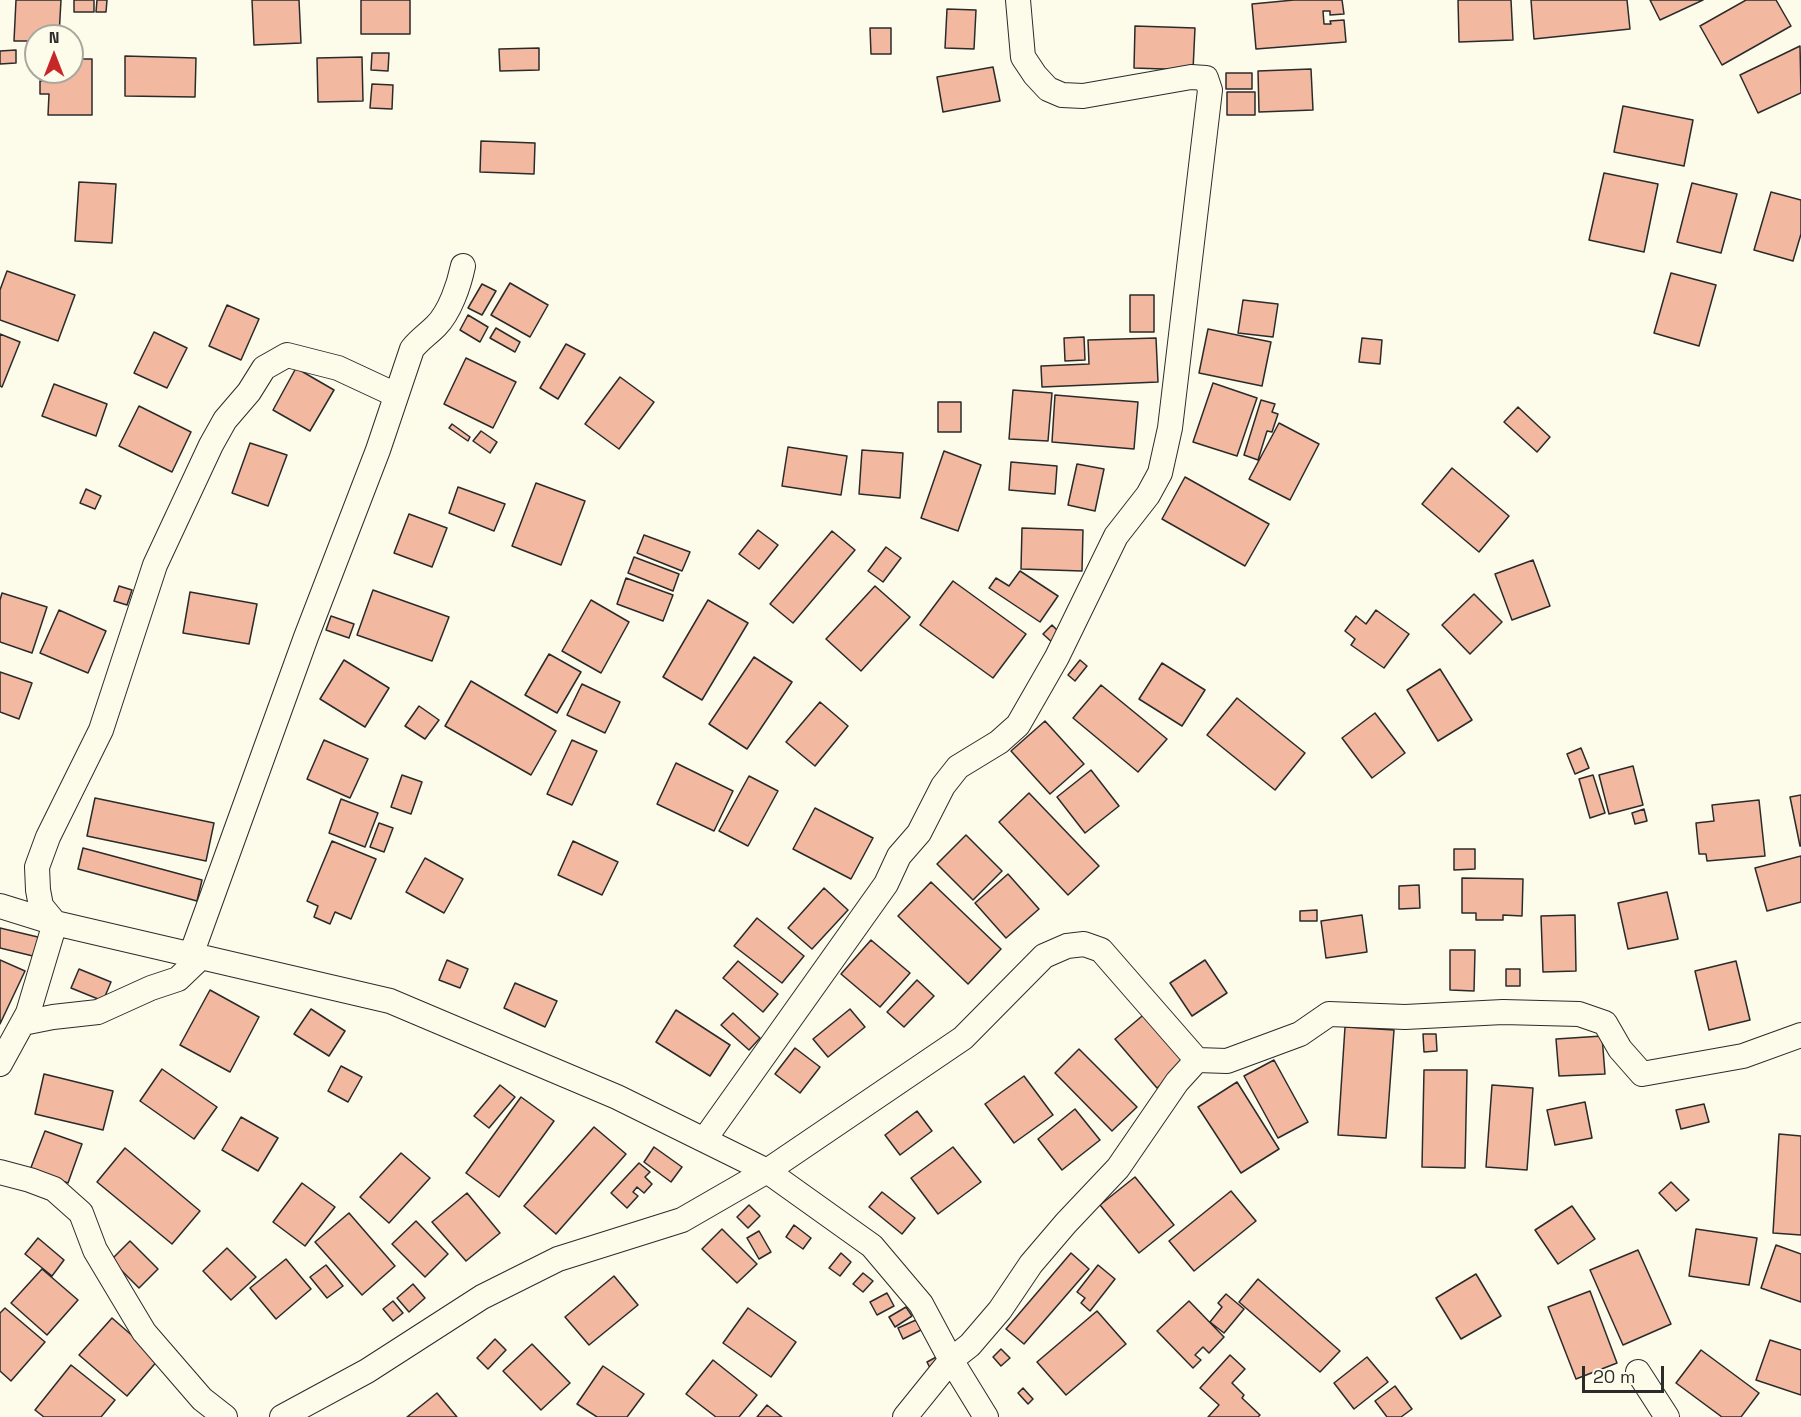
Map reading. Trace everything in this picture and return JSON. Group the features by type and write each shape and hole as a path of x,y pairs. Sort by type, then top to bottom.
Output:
{"street":[{"path":"704,1140 886,884 899,856 919,832 943,786 958,767 999,742 1018,725 1058,657 1116,536 1148,495 1160,473 1170,428 1210,90 1206,78 1191,77 1083,96 1062,95 1048,89 1023,57 1018,0"},
{"path":"23,1023 98,1012 151,988 178,979 196,956 302,648 378,450 412,349 422,336 437,325 457,291 464,266"},
{"path":"55,923 41,906 37,867 48,837 102,730 155,565 225,420 249,392 264,368 287,355 338,368 396,395"},
{"path":"0,906 55,923 390,1001 617,1097 767,1171 872,1246 921,1304 951,1360 986,1417"},
{"path":"0,1064 28,1013 55,923"},
{"path":"282,1417 367,1371 482,1297 558,1258 681,1220 767,1171 963,1038 1044,956 1067,946 1084,944 1101,950 1197,1060 1227,1061 1300,1034 1329,1014 1404,1017 1503,1012 1579,1014 1605,1023 1620,1049 1642,1074 1743,1056 1801,1035"},
{"path":"905,1417 951,1360 970,1345 1000,1310 1038,1256 1066,1223 1118,1168 1177,1082 1197,1060"},
{"path":"0,1172 54,1189 81,1213 95,1250 144,1332 202,1399 225,1417"},
{"path":"1638,1372 1666,1417"}],"building":[{"path":"16,0 61,0 60,24 24,24 24,41 14,41"},
{"path":"74,0 94,0 94,12 74,12"},
{"path":"97,0 107,0 106,12 96,12"},
{"path":"252,0 299,0 301,43 254,45"},
{"path":"361,0 410,0 410,34 361,34"},
{"path":"1294,0 1342,0 1344,14 1330,15 1330,11 1323,11 1324,24 1344,20 1346,42 1256,49 1252,4"},
{"path":"1458,0 1511,0 1513,40 1459,42"},
{"path":"1531,0 1627,0 1630,29 1534,39"},
{"path":"1650,0 1703,0 1660,20"},
{"path":"1746,0 1776,0 1791,26 1722,65 1700,26"},
{"path":"947,9 976,10 974,49 945,48"},
{"path":"1135,26 1195,28 1193,70 1134,68"},
{"path":"870,28 891,28 891,54 871,54"},
{"path":"1800,46 1801,93 1758,113 1740,75"},
{"path":"539,48 539,70 500,71 499,49"},
{"path":"16,50 16,63 0,64 0,51"},
{"path":"372,53 389,53 388,71 371,70"},
{"path":"125,56 196,58 195,97 125,96"},
{"path":"362,57 363,101 318,102 317,58"},
{"path":"84,59 92,59 92,115 48,115 49,94 40,94 40,84 84,84"},
{"path":"993,67 1000,101 943,112 937,77"},
{"path":"1311,69 1313,110 1259,112 1258,71"},
{"path":"1226,73 1252,73 1252,89 1226,89"},
{"path":"372,84 393,85 392,109 370,108"},
{"path":"1227,92 1255,92 1255,115 1227,115"},
{"path":"1623,106 1693,120 1684,166 1614,152"},
{"path":"481,141 535,143 534,174 480,172"},
{"path":"1604,173 1658,184 1644,252 1589,240"},
{"path":"79,182 116,184 112,243 75,241"},
{"path":"1692,183 1737,194 1721,253 1677,242"},
{"path":"1771,192 1801,200 1801,234 1793,261 1754,250"},
{"path":"7,271 75,295 58,341 0,320 0,290"},
{"path":"1671,273 1716,285 1699,346 1654,333"},
{"path":"510,283 548,305 530,337 491,315"},
{"path":"482,284 496,291 482,315 468,308"},
{"path":"1130,295 1154,295 1154,332 1130,332"},
{"path":"1243,300 1278,304 1273,337 1238,333"},
{"path":"227,305 259,319 241,360 209,346"},
{"path":"468,315 488,327 480,342 460,330"},
{"path":"496,328 520,342 515,352 490,338"},
{"path":"1208,329 1271,342 1262,386 1199,373"},
{"path":"154,332 187,348 167,388 134,373"},
{"path":"0,334 20,342 2,387 0,386"},
{"path":"1084,337 1085,360 1065,361 1064,338"},
{"path":"1156,338 1158,382 1042,387 1041,366 1089,364 1088,340"},
{"path":"1362,338 1382,340 1380,364 1359,362"},
{"path":"566,344 585,354 558,399 540,388"},
{"path":"466,358 516,382 493,428 444,404"},
{"path":"296,368 334,390 310,431 273,410"},
{"path":"620,377 654,402 619,449 585,424"},
{"path":"1213,383 1257,398 1237,456 1193,442"},
{"path":"54,384 107,404 96,436 42,416"},
{"path":"1013,390 1052,393 1048,441 1009,439"},
{"path":"1055,395 1138,402 1134,449 1052,442"},
{"path":"1261,400 1275,404 1272,412 1278,414 1272,432 1267,431 1258,460 1244,455"},
{"path":"938,402 961,402 961,432 938,432"},
{"path":"139,406 191,432 172,472 119,446"},
{"path":"1518,407 1550,437 1537,452 1504,422"},
{"path":"1279,423 1319,444 1290,500 1249,479"},
{"path":"452,424 470,437 468,441 449,428"},
{"path":"481,431 497,442 490,453 473,441"},
{"path":"250,443 287,455 268,506 232,493"},
{"path":"788,447 847,456 841,495 782,486"},
{"path":"862,450 903,453 900,498 859,494"},
{"path":"944,451 981,465 958,531 921,518"},
{"path":"1011,462 1057,466 1055,494 1009,490"},
{"path":"1077,464 1104,469 1095,511 1068,505"},
{"path":"1452,468 1509,516 1479,552 1422,504"},
{"path":"1185,477 1269,524 1245,566 1162,519"},
{"path":"536,483 585,501 561,565 512,546"},
{"path":"458,487 505,504 494,531 449,513"},
{"path":"86,489 101,496 95,509 80,503"},
{"path":"409,514 447,528 432,567 394,553"},
{"path":"1022,528 1083,530 1082,571 1021,569"},
{"path":"758,530 778,545 759,569 739,554"},
{"path":"832,531 855,550 793,623 770,604"},
{"path":"644,535 690,552 682,571 637,553"},
{"path":"886,547 901,558 883,582 868,571"},
{"path":"634,557 679,574 673,591 628,573"},
{"path":"1533,560 1550,606 1512,620 1495,574"},
{"path":"1020,571 1058,596 1040,622 989,588 996,578 1009,586"},
{"path":"626,578 673,595 663,621 617,604"},
{"path":"953,581 1026,634 993,678 920,625"},
{"path":"119,586 132,590 127,605 114,601"},
{"path":"875,586 910,617 861,671 826,639"},
{"path":"373,590 449,617 432,661 357,635"},
{"path":"190,592 257,604 249,644 183,633"},
{"path":"2,593 47,607 32,653 0,642"},
{"path":"1474,594 1502,622 1470,654 1442,625"},
{"path":"591,600 629,622 601,673 562,651"},
{"path":"708,600 748,623 702,700 663,677"},
{"path":"59,610 106,631 88,673 40,653"},
{"path":"1376,610 1409,634 1384,668 1351,645 1355,639 1345,631 1356,616 1366,624"},
{"path":"331,616 354,624 349,638 326,630"},
{"path":"1052,625 1062,635 1054,644 1043,634"},
{"path":"549,654 581,672 557,713 525,695"},
{"path":"754,657 792,682 747,749 709,724"},
{"path":"344,660 389,688 365,727 320,699"},
{"path":"1080,660 1087,666 1075,681 1068,675"},
{"path":"1162,663 1205,690 1182,726 1139,699"},
{"path":"1440,669 1472,720 1438,741 1407,690"},
{"path":"0,672 32,683 19,719 0,712"},
{"path":"471,681 556,731 531,775 445,726"},
{"path":"582,684 620,702 605,733 567,715"},
{"path":"1101,685 1167,739 1138,772 1073,718"},
{"path":"1237,698 1305,753 1275,790 1207,735"},
{"path":"820,702 848,726 815,766 786,742"},
{"path":"419,706 439,720 425,739 405,726"},
{"path":"1375,713 1405,753 1372,778 1342,738"},
{"path":"1045,721 1084,764 1050,794 1011,751"},
{"path":"324,740 368,759 350,798 307,779"},
{"path":"572,740 597,751 572,805 547,794"},
{"path":"1581,748 1589,768 1575,774 1567,754"},
{"path":"676,763 733,791 714,831 657,804"},
{"path":"1633,766 1643,805 1609,814 1599,775"},
{"path":"1091,770 1119,806 1085,833 1057,797"},
{"path":"402,775 422,782 411,814 391,807"},
{"path":"1593,775 1605,813 1590,818 1579,779"},
{"path":"749,776 778,791 748,846 719,831"},
{"path":"1029,793 1099,866 1068,895 999,822"},
{"path":"1801,795 1801,846 1800,846 1790,797"},
{"path":"95,798 214,823 206,861 87,836"},
{"path":"341,799 378,813 365,847 329,833"},
{"path":"1759,800 1765,856 1707,861 1706,854 1699,854 1696,823 1714,821 1712,805"},
{"path":"815,808 873,838 851,879 793,849"},
{"path":"1644,809 1647,821 1635,824 1632,813"},
{"path":"379,823 393,828 384,852 370,847"},
{"path":"966,835 1002,871 973,900 937,864"},
{"path":"332,841 376,859 351,919 335,912 330,924 314,917 318,906 307,901"},
{"path":"573,841 618,862 602,895 558,875"},
{"path":"83,848 202,880 197,901 78,869"},
{"path":"1454,849 1475,849 1475,869 1454,870"},
{"path":"1801,856 1801,902 1767,911 1755,868"},
{"path":"425,858 463,879 444,913 406,892"},
{"path":"1008,874 1039,909 1006,938 975,903"},
{"path":"1462,878 1523,879 1522,916 1503,915 1503,920 1476,920 1476,913 1462,913"},
{"path":"931,882 1001,949 968,984 898,916"},
{"path":"1419,885 1420,908 1399,909 1399,886"},
{"path":"824,888 848,910 812,949 788,928"},
{"path":"1667,892 1678,939 1628,949 1618,903"},
{"path":"1317,910 1317,921 1300,921 1300,911"},
{"path":"1362,915 1367,952 1326,958 1321,921"},
{"path":"1575,915 1576,971 1543,972 1541,916"},
{"path":"757,918 804,956 782,983 734,946"},
{"path":"0,928 42,938 37,957 0,948"},
{"path":"871,940 910,973 880,1007 841,974"},
{"path":"1450,950 1475,950 1474,991 1450,990"},
{"path":"0,960 25,971 0,1024"},
{"path":"447,960 468,969 460,988 439,980"},
{"path":"1205,960 1227,993 1192,1016 1170,983"},
{"path":"738,961 778,994 763,1012 723,978"},
{"path":"1736,961 1750,1020 1709,1030 1695,971"},
{"path":"79,969 111,982 103,1001 71,988"},
{"path":"1506,969 1520,969 1520,986 1506,986"},
{"path":"917,980 934,996 904,1027 887,1012"},
{"path":"515,983 557,1001 545,1027 504,1008"},
{"path":"210,990 259,1017 230,1072 180,1045"},
{"path":"311,1009 345,1031 329,1056 294,1034"},
{"path":"850,1009 865,1027 828,1057 813,1039"},
{"path":"676,1010 730,1045 710,1076 656,1042"},
{"path":"1148,1011 1190,1060 1157,1088 1115,1039"},
{"path":"733,1013 760,1038 749,1050 721,1025"},
{"path":"1345,1027 1394,1030 1386,1138 1338,1135"},
{"path":"1423,1034 1436,1034 1437,1051 1424,1052"},
{"path":"1602,1036 1605,1074 1559,1076 1556,1039"},
{"path":"795,1048 820,1067 800,1093 775,1074"},
{"path":"1079,1049 1137,1107 1112,1131 1055,1073"},
{"path":"1274,1060 1308,1122 1278,1138 1244,1076"},
{"path":"341,1066 362,1077 348,1102 328,1091"},
{"path":"162,1069 217,1107 194,1139 140,1101"},
{"path":"1424,1070 1467,1070 1465,1168 1422,1167"},
{"path":"44,1074 113,1091 103,1130 35,1114"},
{"path":"1024,1076 1053,1115 1014,1143 985,1104"},
{"path":"1237,1082 1279,1149 1241,1173 1198,1107"},
{"path":"500,1085 515,1097 489,1128 474,1116"},
{"path":"1492,1085 1533,1088 1527,1170 1486,1167"},
{"path":"521,1097 554,1121 499,1197 466,1173"},
{"path":"1585,1102 1592,1138 1555,1145 1547,1110"},
{"path":"1704,1104 1709,1122 1681,1129 1676,1110"},
{"path":"1075,1109 1100,1140 1062,1170 1038,1139"},
{"path":"917,1111 932,1131 900,1155 885,1135"},
{"path":"241,1117 278,1138 258,1171 222,1150"},
{"path":"594,1127 626,1154 556,1234 524,1206"},
{"path":"45,1131 82,1144 68,1183 30,1170"},
{"path":"1779,1134 1801,1136 1801,1235 1773,1233"},
{"path":"654,1147 682,1167 671,1182 644,1162"},
{"path":"953,1147 981,1182 938,1214 911,1178"},
{"path":"125,1148 200,1211 172,1244 97,1182"},
{"path":"401,1153 430,1178 389,1223 360,1197"},
{"path":"639,1163 650,1172 645,1177 652,1184 644,1193 637,1187 633,1192 638,1196 627,1208 611,1193"},
{"path":"1135,1177 1174,1225 1139,1253 1100,1205"},
{"path":"1671,1182 1689,1200 1676,1211 1659,1193"},
{"path":"302,1183 335,1207 305,1246 273,1222"},
{"path":"1231,1191 1256,1221 1194,1271 1169,1241"},
{"path":"882,1192 915,1218 902,1234 869,1207"},
{"path":"467,1193 500,1233 466,1261 432,1222"},
{"path":"749,1205 760,1216 748,1228 737,1217"},
{"path":"1572,1206 1595,1239 1558,1264 1535,1230"},
{"path":"349,1213 395,1266 362,1295 315,1242"},
{"path":"416,1221 448,1254 425,1277 392,1244"},
{"path":"794,1225 811,1238 803,1249 786,1237"},
{"path":"722,1229 757,1264 737,1283 702,1249"},
{"path":"1696,1229 1757,1238 1749,1285 1689,1276"},
{"path":"759,1231 771,1252 759,1259 747,1238"},
{"path":"38,1238 64,1260 52,1276 25,1254"},
{"path":"130,1241 158,1269 139,1288 111,1260"},
{"path":"1776,1245 1801,1254 1801,1302 1761,1288"},
{"path":"227,1248 256,1277 231,1300 203,1271"},
{"path":"1638,1250 1671,1324 1623,1345 1590,1270"},
{"path":"841,1253 851,1262 840,1276 829,1268"},
{"path":"1071,1253 1089,1269 1024,1344 1006,1329"},
{"path":"286,1259 311,1289 276,1319 250,1288"},
{"path":"326,1265 343,1286 327,1298 310,1277"},
{"path":"1098,1265 1115,1279 1090,1311 1081,1303 1085,1298 1077,1292"},
{"path":"42,1269 78,1300 47,1335 11,1303"},
{"path":"863,1273 873,1281 863,1292 853,1284"},
{"path":"1476,1274 1501,1316 1461,1339 1436,1298"},
{"path":"614,1276 638,1305 589,1345 565,1317"},
{"path":"1258,1279 1340,1351 1320,1372 1239,1302"},
{"path":"413,1284 425,1298 409,1312 397,1298"},
{"path":"1590,1291 1617,1363 1576,1379 1548,1307"},
{"path":"887,1293 894,1306 877,1315 870,1302"},
{"path":"1226,1294 1244,1309 1224,1333 1210,1322 1222,1307 1218,1303"},
{"path":"393,1301 403,1313 393,1321 383,1309"},
{"path":"1189,1301 1224,1337 1209,1353 1203,1347 1195,1355 1201,1360 1193,1368 1157,1331"},
{"path":"906,1307 912,1316 895,1327 889,1317"},
{"path":"5,1308 45,1342 11,1381 0,1371 0,1313"},
{"path":"748,1308 796,1342 771,1377 723,1343"},
{"path":"1097,1311 1126,1344 1066,1395 1037,1362"},
{"path":"112,1318 159,1359 127,1396 79,1355"},
{"path":"916,1320 921,1330 903,1339 898,1328"},
{"path":"495,1339 506,1350 488,1369 477,1358"},
{"path":"1770,1340 1801,1350 1801,1395 1756,1380"},
{"path":"532,1344 570,1383 541,1410 503,1371"},
{"path":"1001,1349 1010,1358 1001,1366 993,1357"},
{"path":"1701,1350 1759,1393 1741,1417 1722,1417 1676,1383"},
{"path":"940,1355 931,1370 927,1362"},
{"path":"1230,1355 1245,1369 1232,1383 1244,1395 1242,1398 1260,1415 1258,1417 1208,1417 1219,1405 1200,1388"},
{"path":"1367,1357 1388,1382 1354,1409 1334,1383"},
{"path":"713,1360 757,1395 739,1417 716,1417 686,1394"},
{"path":"71,1365 115,1400 101,1417 44,1417 35,1410"},
{"path":"603,1366 644,1394 627,1417 597,1417 577,1404"},
{"path":"1395,1386 1412,1409 1401,1417 1387,1417 1375,1401"},
{"path":"1023,1388 1033,1399 1028,1404 1018,1393"},
{"path":"437,1393 457,1417 407,1417"},
{"path":"767,1405 782,1417 757,1417"}]}
